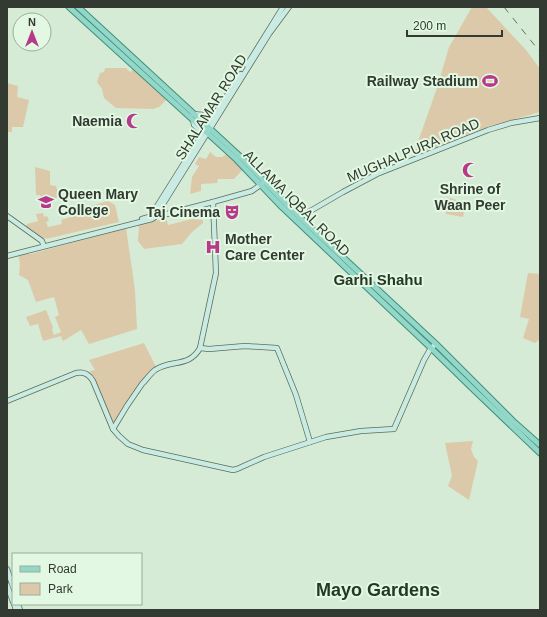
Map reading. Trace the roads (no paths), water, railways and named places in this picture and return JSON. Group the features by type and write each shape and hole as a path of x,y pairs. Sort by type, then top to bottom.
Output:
{"main road":[{"name":"ALLAMA IQBAL ROAD","path":"69,7 167,93 194,114 207,130 262,184 540,445"},
{"name":"ALLAMA IQBAL ROAD","path":"78,7 167,93 192,120 216,134 244,160 262,184 300,217 347,265"},
{"name":"SHALAMAR ROAD","path":"7,255 152,219 207,130 215,114 283,7"},
{"name":"SHALAMAR ROAD","path":"207,130 216,120 269,34 289,7"},
{"path":"194,114 204,116 215,114"},
{"name":"MUGHALPURA ROAD","path":"300,217 379,173 488,130 511,123 540,118"},
{"path":"7,255 43,244 149,217 156,212 201,136 202,133 194,125 192,120"},
{"path":"216,120 216,134"},
{"path":"156,212 161,215 212,202 252,191 262,184"},
{"path":"113,429 125,408 153,371 160,367 187,361 194,357 200,348 216,273 212,202"},
{"path":"7,216 42,241 43,244"},
{"path":"200,348 209,349 245,346 277,348 296,395 310,442"},
{"name":"ALLAMA IQBAL ROAD","path":"434,346 472,389 540,453"},
{"path":"7,401 76,373 85,373 93,381 113,429 128,444 143,450 233,470 264,457 326,437 354,432 394,429 424,360 434,346"},
{"path":"7,569 12,584"},
{"path":"7,585 12,600"}],"railway":[{"path":"504,7 540,52"}],"place":[{"name":"Railway Stadium","path":"490,81"},
{"name":"Naemia","path":"134,121"},
{"name":"Shrine of Waan Peer","path":"470,170"},
{"name":"Queen Mary College","path":"46,202"},
{"name":"Taj Cinema","path":"232,212"},
{"name":"Mother Care Center","path":"213,247"}],"district":[{"name":"Garhi Shahu","path":"378,280"},
{"name":"Mayo Gardens","path":"378,590"}]}
